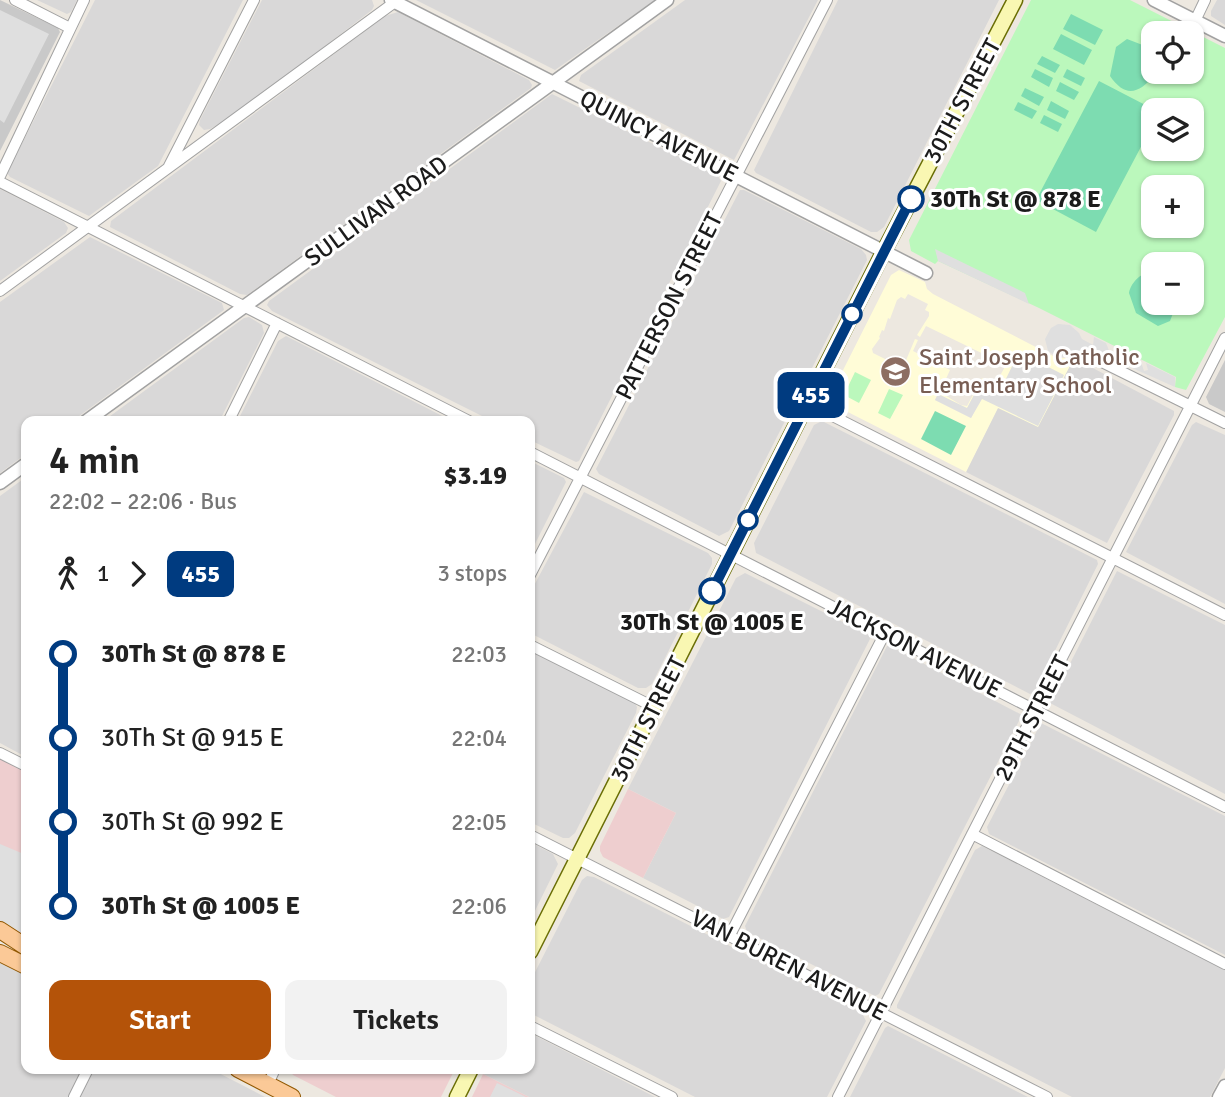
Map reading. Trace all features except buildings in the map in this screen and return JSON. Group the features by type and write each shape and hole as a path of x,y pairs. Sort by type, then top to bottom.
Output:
{"main road":[{"name":"30TH STREET","path":"535,942 883,253 1015,0"},
{"path":"0,930 21,944"},
{"path":"0,953 21,964"},
{"path":"248,1074 292,1097"},
{"path":"457,1097 468,1074"}],"street":[{"path":"15,0 70,28"},
{"path":"0,176 84,0"},
{"path":"167,171 254,0"},
{"name":"SULLIVAN ROAD","path":"93,416 667,0"},
{"name":"PATTERSON STREET","path":"535,565 827,0"},
{"path":"1154,0 1195,21 1206,0"},
{"path":"0,291 167,171 393,1"},
{"name":"QUINCY AVENUE","path":"393,1 926,273"},
{"path":"1204,26 1225,36"},
{"path":"0,182 459,416"},
{"path":"231,416 277,323"},
{"name":"29TH STREET","path":"838,1097 1225,338"},
{"path":"1102,362 1225,423"},
{"path":"807,403 1225,615"},
{"name":"JACKSON AVENUE","path":"535,455 1225,807"},
{"path":"0,483 21,468"},
{"path":"730,936 885,633"},
{"path":"535,648 654,707"},
{"path":"0,753 21,764"},
{"path":"972,834 1225,964"},
{"name":"VAN BUREN AVENUE","path":"535,837 1047,1097"},
{"path":"535,1029 671,1097"},
{"path":"74,1097 86,1074"},
{"path":"268,1084 273,1074"},
{"path":"1219,1097 1225,1086"}],"shaded area":[{"path":"0,0 58,28 60,32 0,151"},
{"path":"37,0 77,0 67,14"},
{"path":"95,0 243,0 158,166 89,216 10,177 7,173"},
{"path":"262,0 372,0 374,6 238,113 204,130 199,125 200,120"},
{"path":"416,0 655,0 555,70"},
{"path":"685,0 818,0 734,160 579,81 581,75"},
{"path":"838,0 999,0 884,227 877,232 871,232 754,170"},
{"path":"1217,0 1225,0 1225,25 1211,16"},
{"path":"0,10 49,34 4,123 0,120"},
{"path":"398,12 529,80 531,88 247,295 240,294 110,227 111,221 385,16"},
{"path":"552,94 718,176 721,181 579,461 576,462 535,442 535,416 482,416 272,311 267,305"},
{"path":"0,189 64,222 68,228 66,233 0,281"},
{"path":"740,190 861,249 867,260 729,531 719,536 599,474 596,469"},
{"path":"90,237 222,303 224,310 79,416 21,416 21,458 0,473 0,302"},
{"path":"935,249 1025,293 1029,304 938,261"},
{"name":"Saint Joseph Catholic Elementary School","path":"899,270 925,282 927,289 933,294 1057,358 1074,358 1038,427 998,408 966,472 836,406 830,399 832,392 891,275","holes":["908,294 928,304 925,310 929,312 929,316 917,335 920,337 926,326 1006,365 997,381 982,378 967,406 940,392 950,370 913,351 918,340 915,339 901,367 873,353 872,349 882,330 884,331 897,300 901,297 905,299","982,380 1001,389 981,399 971,418 935,400 938,394 967,409"]},
{"path":"249,317 262,325 264,333 222,416 110,416"},
{"path":"1058,324 1070,325 1082,339 1093,345 1094,337 1106,343 1110,353 1115,352 1114,347 1140,359 1144,371 1148,370 1146,363 1175,377 1175,387 1105,356 1095,368 1073,356 1057,357 1048,351 1045,339 1051,328"},
{"path":"286,336 442,416 240,416 278,341"},
{"path":"1019,352 1064,375 1038,426 982,399 971,418 935,400 938,394 967,408 982,380 1001,389"},
{"path":"1074,358 1174,411 1107,543 966,472 998,407 1038,426"},
{"path":"1225,360 1225,412 1209,404 1206,397"},
{"path":"822,421 1097,560 1098,564 1034,693 1030,694 756,553 754,543 814,425"},
{"path":"1196,422 1225,435 1225,604 1126,552"},
{"path":"535,464 564,478 566,482 535,544"},
{"path":"21,481 21,754 0,743 0,496"},
{"path":"584,492 708,553 712,558 712,564 652,684 646,688 638,688 535,636 535,584"},
{"path":"1117,571 1225,625 1225,794 1050,703"},
{"path":"745,573 869,635 870,639 729,917 723,919 643,878 676,813 628,789 736,578"},
{"path":"887,646 1022,715 879,994 875,996 747,932 745,926"},
{"path":"535,651 634,701 637,707 575,833 569,838 563,838 535,824"},
{"path":"1041,723 1225,816 1225,955 989,834 987,827"},
{"path":"0,758 21,768 21,934 0,924"},
{"path":"628,789 676,813 643,878 603,857 600,851"},
{"path":"0,844 21,853 21,932 0,922"},
{"path":"535,845 553,854 558,864 535,911"},
{"path":"982,846 1225,970 1225,1068 1210,1097 1072,1097 897,1008 975,850"},
{"path":"587,876 594,877 862,1013 866,1021 827,1097 695,1097 535,1016 535,972 582,880"},
{"path":"0,962 21,972 21,1074 221,1074 265,1097 0,1097"},
{"path":"888,1026 1028,1097 850,1097"},
{"path":"535,1036 655,1097 529,1097 483,1074 535,1074"},
{"path":"452,1074 441,1097 336,1097 293,1075"},
{"path":"483,1074 529,1097 472,1097"},
{"path":"497,1083 526,1097 490,1097"}],"green space":[{"path":"1031,0 1130,0 1172,21 1141,21 1141,84 1204,84 1204,37 1225,48 1225,317 1186,390 1175,387 1176,377 1039,308 938,261 935,264 911,251 909,240"},
{"path":"1071,14 1103,30 1095,45 1063,29"},
{"path":"1061,34 1092,50 1084,65 1053,49"},
{"path":"1127,39 1141,44 1141,84 1145,84 1143,86 1127,91 1110,76 1116,47"},
{"path":"1042,56 1060,65 1055,73 1037,64"},
{"path":"1035,69 1053,78 1049,87 1031,77"},
{"path":"1067,69 1085,78 1081,86 1063,77"},
{"path":"1099,81 1141,103 1141,147 1096,232 1036,200"},
{"path":"1060,82 1079,92 1074,100 1056,91"},
{"path":"1025,88 1044,97 1039,106 1021,96"},
{"path":"1051,101 1069,111 1065,119 1047,110"},
{"path":"1018,102 1037,111 1032,119 1014,110"},
{"path":"1044,115 1062,124 1058,132 1040,123"},
{"path":"1141,276 1141,315 1172,315 1170,321 1158,326 1136,313 1129,293"},
{"path":"855,372 871,380 859,403 844,395"},
{"path":"889,389 903,395 890,419 878,413"},
{"path":"935,411 966,426 951,455 921,439"}],"bus line":[{"name":"455","path":"712,591 911,199"}],"place":[{"name":"30Th St @ 878 E","path":"911,199"},
{"name":"Saint Joseph Catholic Elementary School","path":"896,371"},
{"name":"30Th St @ 1005 E","path":"712,591"}]}
